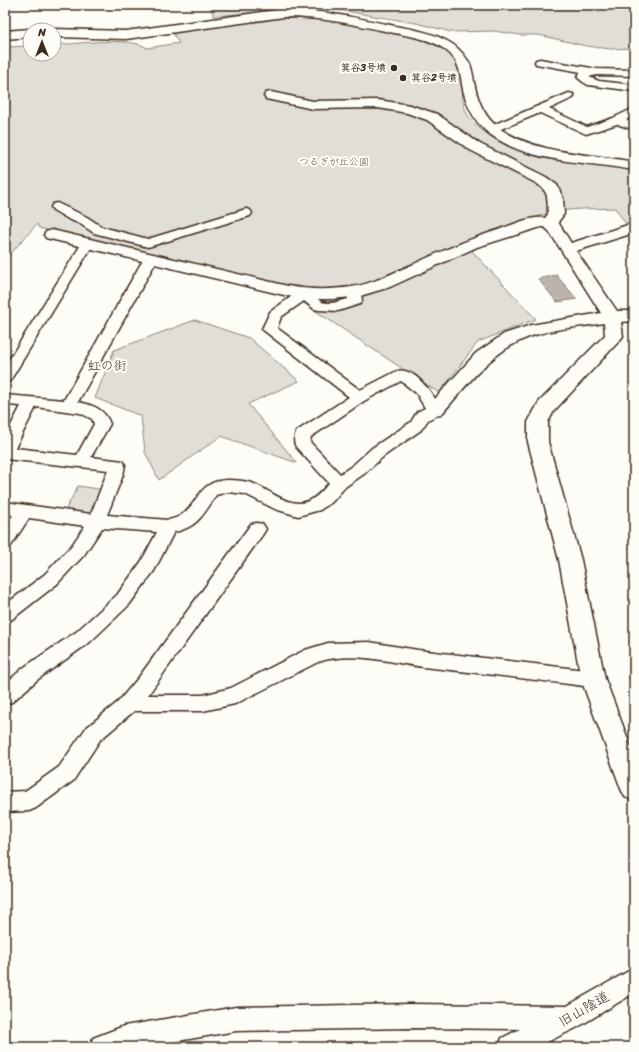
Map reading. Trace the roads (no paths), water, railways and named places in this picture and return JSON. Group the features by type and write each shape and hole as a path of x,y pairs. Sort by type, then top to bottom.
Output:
{"street":[{"path":"62,33 126,35 284,13 312,13 363,22 416,34 439,41 454,52 465,65 471,101 476,112 492,129 516,144 553,155 616,162 634,166"},
{"path":"5,35 22,34"},
{"path":"540,62 597,72 634,73"},
{"path":"597,72 584,75 582,77 585,80 594,83 634,88"},
{"path":"620,73 634,79"},
{"path":"271,96 313,105 378,104 410,109 432,117 475,147 541,180 552,188 555,198 556,214 549,223"},
{"path":"492,129 568,96"},
{"path":"541,109 586,131 617,120 634,111"},
{"path":"617,120 634,127"},
{"path":"57,207 74,217 83,220 98,230 148,243 246,213"},
{"path":"52,235 304,294 333,294 354,292 384,283 471,244 524,226 541,222 549,223 555,228 567,249 612,317 614,336 546,407 538,422 538,442 568,554 593,678 634,789"},
{"path":"567,249 634,228"},
{"path":"5,378 88,243"},
{"path":"69,405 151,258"},
{"path":"304,294 275,315 269,329 359,397"},
{"path":"5,508 97,521 168,526 181,524 194,515 210,491 218,487 228,486 248,488 281,505 298,510 314,506 326,498 339,483 358,470 378,452 416,426 422,416 434,410 482,357 510,338 531,330 612,317 634,316"},
{"path":"339,483 302,443 303,435 359,397 402,374 419,386 426,394 434,410"},
{"path":"5,400 69,405 87,409 98,415 102,424 81,461"},
{"path":"5,615 51,579 78,550 97,521 106,496 116,475 117,465 5,453 31,402"},
{"path":"5,541 25,511"},
{"path":"5,696 30,674 83,637 123,600 148,566 168,526"},
{"path":"5,802 29,801 66,774 93,734 125,708 146,682 257,529"},
{"path":"129,703 203,703 235,696 312,656 328,651 369,650 418,658 593,678"},
{"name":"旧山陰道","path":"511,1047 569,1018 634,980"},
{"path":"102,1047 124,1038 236,1019 412,1016 569,1018"}],"place":[{"name":"箕谷3号墳","path":"394,68"},
{"name":"箕谷2号墳","path":"403,78"}],"district":[{"name":"虹の街","path":"107,365"}],"park label":[{"name":"つるぎが丘公園","path":"334,162"}]}
